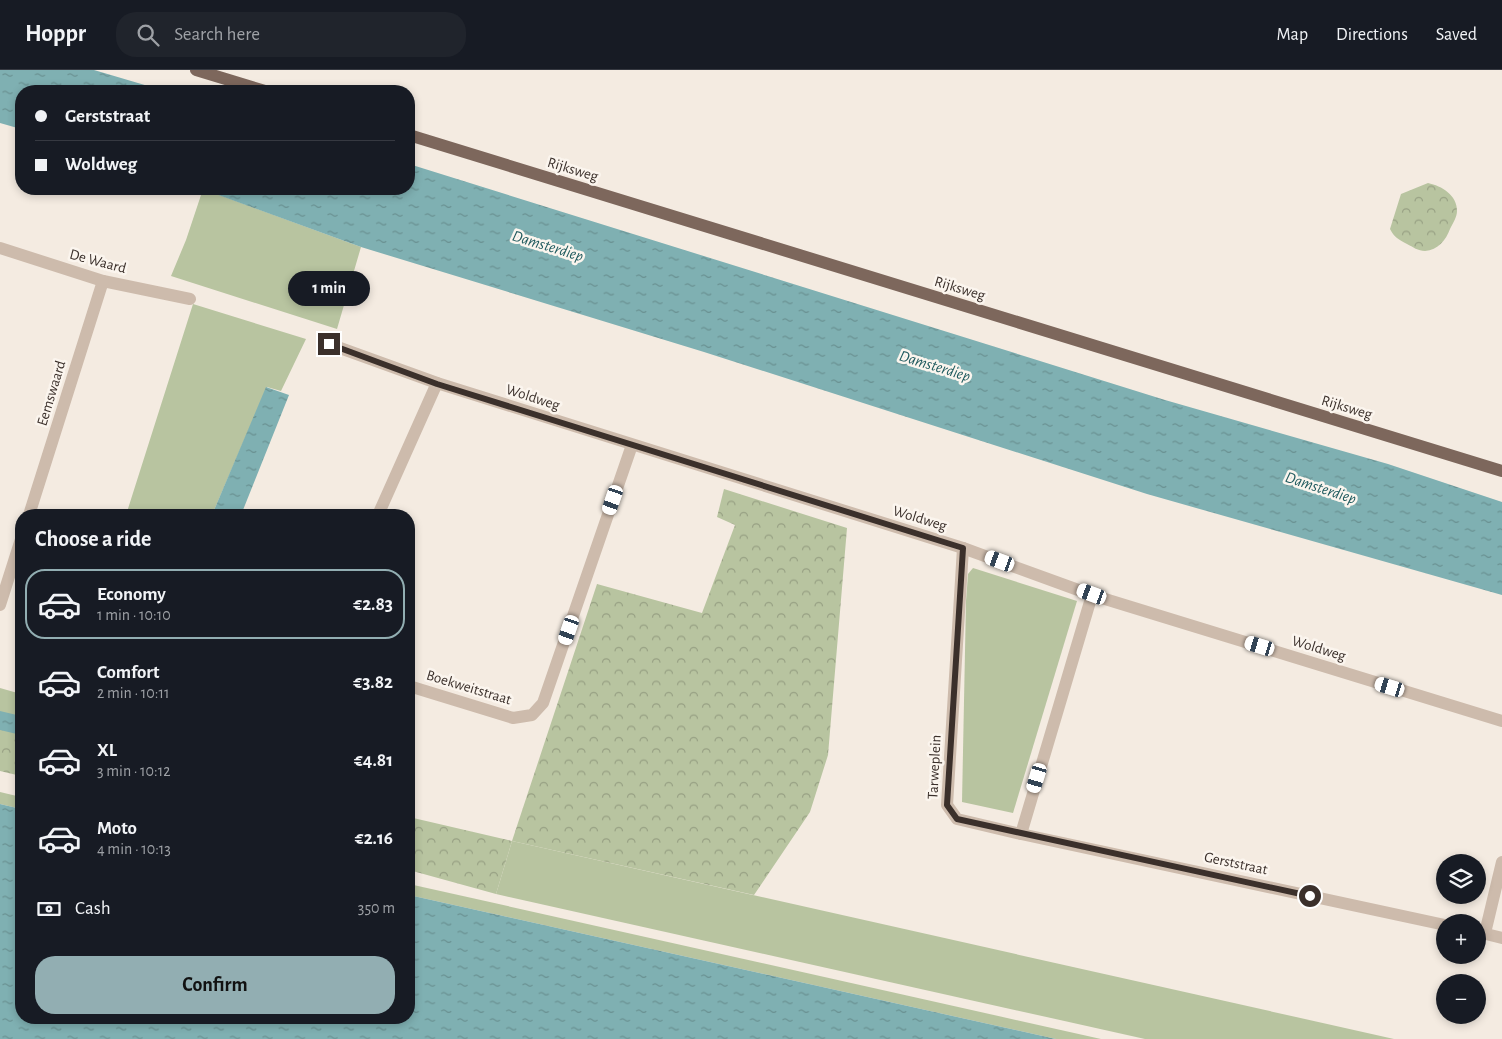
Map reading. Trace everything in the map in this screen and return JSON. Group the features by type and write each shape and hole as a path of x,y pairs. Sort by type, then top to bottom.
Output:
{"main road":[{"path":"196,70 246,85"},
{"name":"Rijksweg","path":"415,137 1502,471"}],"street":[{"name":"De Waard","path":"0,248 103,280 190,299"},
{"name":"Eemswaard","path":"31,509 103,280"},
{"name":"Woldweg","path":"329,344 437,384 963,548 1092,594 1502,721"},
{"path":"381,509 437,384"},
{"name":"Boekweitstraat","path":"415,688 513,718 532,715 543,703 632,445"},
{"name":"Tarweplein","path":"963,548 947,805 957,819 1020,834"},
{"path":"0,605 15,558"},
{"path":"1020,834 1092,594"},
{"name":"Gerststraat","path":"1020,834 1436,923"},
{"path":"1486,916 1502,862"},
{"path":"1486,934 1502,938"}],"green space":[{"path":"1428,183 1448,192 1454,200 1457,211 1455,220 1444,241 1434,249 1425,251 1416,249 1399,240 1390,229 1401,194"},
{"path":"201,195 219,195 361,247 337,329 171,276 186,240"},
{"path":"193,304 306,339 281,391 267,387 215,509 128,509"},
{"path":"724,489 847,528 828,755 810,812 754,895 512,841 597,584 702,613 735,525 717,517"},
{"path":"973,568 1077,601 1013,813 962,802 966,601 968,574"},
{"path":"0,688 15,692 15,730 0,727"},
{"path":"0,727 15,730 15,775 0,771"},
{"path":"0,792 15,796 15,808 0,804"},
{"path":"415,818 512,841 496,894 415,872"},
{"path":"512,841 1394,1039 1145,1039 496,894"},
{"path":"415,885 1101,1039 1056,1039 415,896"}],"water":[{"path":"0,70 94,70 145,85 15,85 15,127 0,123"},
{"name":"Damsterdiep","path":"415,166 1165,400 1388,464 1502,502 1502,595 1147,494 704,352 361,247 218,195 415,195"},
{"path":"266,387 289,395 243,509 215,509"},
{"path":"0,711 15,715 15,734 0,730"},
{"path":"0,804 15,808 15,1024 415,1024 415,896 1056,1039 0,1039"}],"route":[{"path":"329,344 437,384 963,548 947,805 957,819 1310,896"}]}
